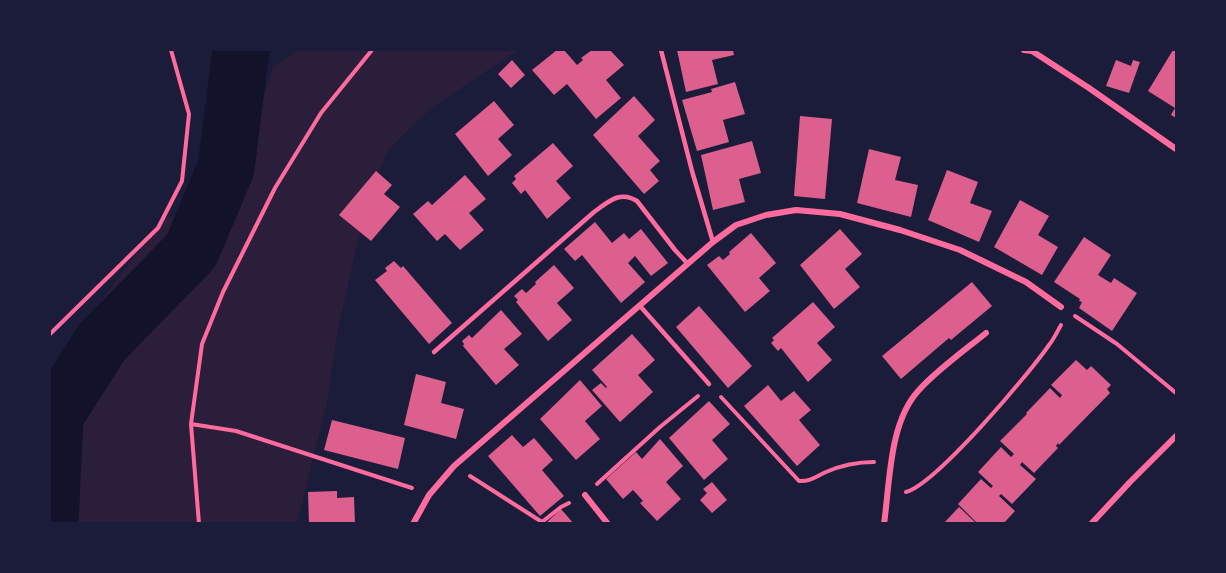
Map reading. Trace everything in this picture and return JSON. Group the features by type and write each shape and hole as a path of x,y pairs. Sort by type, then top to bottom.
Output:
{"street":[{"path":"1024,50 1032,51 1089,88 1176,149"},
{"path":"413,524 429,495 454,466 713,242 736,225 766,215 796,210 840,214 900,230 960,250 1026,282 1061,307"},
{"path":"884,524 900,420 908,405 919,390 986,333"},
{"path":"1091,524 1176,436"},
{"path":"585,495 608,524"}],"lane":[{"path":"661,50 713,242"},
{"path":"434,352 594,212 621,196 629,195 637,201 688,264"},
{"path":"640,306 709,384"}],"path":[{"path":"50,334 158,228 182,181 189,114 171,50"},
{"path":"199,524 191,424 202,344 223,292 275,188 321,113 372,50"},
{"path":"1061,307 1116,344 1176,393"},
{"path":"888,495 910,492 934,473 983,423 1050,345 1062,323 1061,307"},
{"path":"454,466 542,522 561,507 585,495 709,384 799,482 807,482 825,472 853,462 892,463"},
{"path":"191,424 236,431 297,449 365,473 399,482 429,495"}],"shaded area":[{"path":"298,50 518,50 430,109 388,150 369,199 353,262 338,330 327,402 297,523 50,524 50,371 163,217 180,216 219,179 255,123 273,67"}],"building":[{"path":"557,50 564,50 577,65 583,60 581,58 592,50 610,50 624,65 606,80 621,98 596,119 567,84 554,95 532,70"},
{"path":"677,50 733,50 734,55 712,60 718,84 686,92"},
{"path":"1173,50 1176,51 1176,118 1171,115 1175,108 1148,91"},
{"path":"512,60 525,75 511,88 498,74"},
{"path":"1116,60 1131,66 1133,60 1140,62 1129,93 1106,86"},
{"path":"735,82 745,114 723,120 729,142 697,151 682,100 712,92 711,89"},
{"path":"634,96 655,120 638,136 660,161 650,170 659,181 644,194 593,135"},
{"path":"494,101 514,125 498,139 512,155 488,176 455,134"},
{"path":"800,116 832,119 825,199 794,196"},
{"path":"752,141 761,173 739,179 745,202 713,210 701,155"},
{"path":"553,143 573,166 556,181 571,198 547,219 525,190 521,194 512,183 516,179 514,176"},
{"path":"869,149 901,157 895,180 918,185 911,217 857,203"},
{"path":"947,170 978,182 970,203 992,211 979,242 928,220"},
{"path":"376,171 392,185 384,194 400,207 371,241 339,215"},
{"path":"465,175 486,199 469,213 484,230 460,250 445,234 437,241 413,214 428,201 432,205"},
{"path":"1020,200 1049,216 1038,235 1058,247 1042,275 994,247"},
{"path":"595,222 612,243 624,233 629,239 641,229 668,263 651,276 635,256 628,263 645,282 621,303 582,255 575,261 564,249"},
{"path":"840,229 862,254 845,269 860,287 834,309 800,265"},
{"path":"751,233 776,263 759,278 770,291 745,312 707,265 719,256 723,260"},
{"path":"1084,237 1111,255 1098,275 1111,283 1114,278 1137,293 1112,331 1079,308 1082,302 1079,301 1080,299 1054,282"},
{"path":"394,261 401,268 403,266 452,323 429,344 375,280 387,271 385,268"},
{"path":"554,265 574,288 557,303 572,320 548,341 516,302 518,300 514,296 522,289 526,293"},
{"path":"972,282 992,306 951,340 949,338 901,379 882,356"},
{"path":"813,302 835,327 817,343 832,360 808,382 781,348 778,351 771,343 774,340 772,338"},
{"path":"699,306 752,366 728,388 676,327"},
{"path":"501,310 522,334 504,349 519,365 496,385 463,346 462,341 469,335 472,338"},
{"path":"632,334 655,360 638,375 653,392 620,422 592,390 601,383 607,387 592,370"},
{"path":"1076,360 1087,370 1091,366 1111,385 1107,389 1110,393 1059,445 1058,443 1056,446 1058,448 1034,473 1022,462 1020,465 1036,479 1012,504 1001,494 999,496 1015,511 1003,524 978,524 958,504 981,479 991,488 993,486 978,472 1001,447 1011,457 1014,454 1000,441 1050,388 1060,398 1062,395 1051,385"},
{"path":"416,374 446,382 441,403 464,409 456,439 404,425"},
{"path":"580,380 602,406 585,421 600,439 576,460 540,419"},
{"path":"768,385 781,401 794,391 811,410 799,420 820,445 797,466 744,406"},
{"path":"709,401 730,424 712,440 728,459 704,480 669,438"},
{"path":"332,420 405,438 398,469 324,450"},
{"path":"512,435 523,447 534,438 553,460 542,470 564,496 540,516 488,456"},
{"path":"660,439 683,466 666,482 681,499 657,521 640,503 643,501 633,490 623,499 606,479 636,452 642,459"},
{"path":"712,482 727,500 712,513 700,500 707,493 703,489"},
{"path":"337,491 337,498 354,497 355,524 309,524 308,492"},
{"path":"959,507 977,524 943,524"},
{"path":"561,509 574,524 545,524"}],"waterway":[{"path":"50,524 55,416 102,342 191,251 226,168 241,50"}]}
